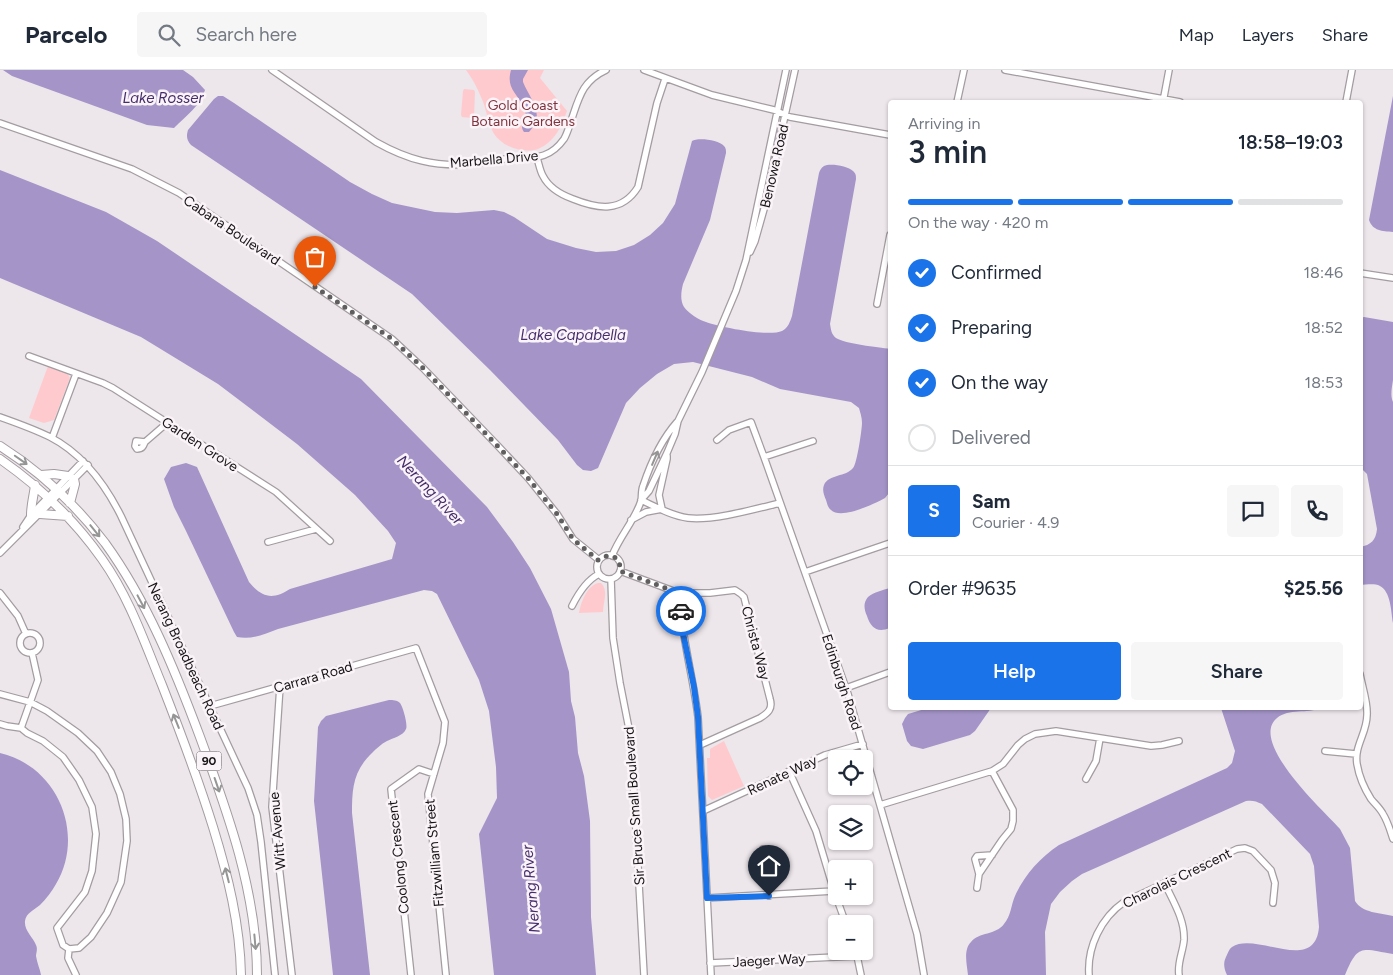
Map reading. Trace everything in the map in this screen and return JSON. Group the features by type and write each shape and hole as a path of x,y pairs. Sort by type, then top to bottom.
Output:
{"main road":[{"name":"90","path":"0,446 41,475 70,503 100,538 127,577 154,628 188,704 225,810 244,873 253,919 257,975"},
{"name":"90","path":"0,458 35,485 68,516 97,551 119,586 134,616 204,799 227,874 238,929 240,975"},
{"path":"41,475 54,474 71,477 75,484 70,503"},
{"path":"31,515 35,485"},
{"path":"40,514 68,516"}],"street":[{"name":"Marbella Drive","path":"272,70 376,142 411,158 436,164 472,164 507,158 537,158 552,152 564,139 579,96 589,80 606,70"},
{"path":"644,70 712,95 774,110 786,115 888,135"},
{"name":"Benowa Road","path":"612,556 616,544 641,500 649,491 667,453 678,420 702,372 736,291 746,260 786,70"},
{"name":"Benowa Road","path":"746,260 755,242 795,70"},
{"path":"957,100 964,70"},
{"path":"1005,70 1158,100"},
{"path":"1163,100 1169,70"},
{"path":"1346,100 1352,70"},
{"path":"537,158 543,177 560,194 587,205 603,208 618,205 632,196 638,187 657,103 665,78"},
{"name":"Cabana Boulevard","path":"0,123 132,169 179,193 392,339 423,368 504,452 557,514 573,539 598,560"},
{"path":"878,304 888,246"},
{"path":"1363,273 1393,278"},
{"name":"Garden Grove","path":"30,356 113,388 276,492 330,541"},
{"path":"52,438 76,374"},
{"name":"Nerang Broadbeach Road","path":"0,417 52,438 85,463 101,482 115,504 248,788 261,842 275,975"},
{"name":"Benowa Road","path":"641,500 642,487 661,444 678,420"},
{"name":"Edinburgh Road","path":"717,440 729,430 751,422 846,688 917,934 924,975"},
{"path":"145,442 167,423"},
{"path":"764,457 813,441"},
{"path":"662,509 659,495 667,453"},
{"path":"0,553 40,514 58,491 85,463"},
{"path":"21,531 31,515 51,499"},
{"path":"641,500 679,516 700,519 780,503"},
{"path":"631,520 646,512 662,509"},
{"path":"268,542 316,529"},
{"path":"805,572 888,544"},
{"path":"604,556 612,556 618,559 620,571 615,578 604,578 599,574 598,560 604,556"},
{"name":"Christa Way","path":"620,571 679,593 710,593 732,590 741,594 746,605 771,702 770,710 766,714 700,745"},
{"path":"572,606 577,596 592,578 599,574"},
{"name":"Sir Bruce Small Boulevard","path":"611,579 613,638 631,740 644,975"},
{"path":"0,593 18,616 26,634"},
{"path":"679,593 682,628 696,704 700,745 711,975"},
{"path":"33,633 40,642 38,649 32,653 25,652 20,646 20,639 26,634 33,633"},
{"name":"Carrara Road","path":"210,706 416,648"},
{"name":"Fitzwilliam Street","path":"416,648 445,722 443,743 428,794 446,975"},
{"path":"21,728 38,680 32,653"},
{"path":"846,688 888,673"},
{"name":"Witt Avenue","path":"280,686 272,807 292,975"},
{"path":"1363,689 1368,715 1365,732 1356,754 1357,764 1362,784 1389,824 1393,839"},
{"path":"0,694 30,702 47,710 78,734 97,751 111,772 120,794 126,820 127,842 121,882 107,913 91,937 79,948 68,949"},
{"path":"0,724 21,728 43,741 63,757 79,780 92,807 96,834 92,871 85,892 57,928 63,944 68,949 68,958 76,975"},
{"path":"880,804 992,772 1002,764 1018,745 1035,734 1056,731 1151,746 1179,741"},
{"path":"1086,778 1096,761 1100,738"},
{"name":"Renate Way","path":"703,811 825,755 863,744"},
{"path":"1325,751 1356,754"},
{"name":"Coolong Crescent","path":"411,975 391,789 419,769 434,774"},
{"path":"789,771 816,831 828,871"},
{"path":"976,888 979,874 1011,829 1013,821 1013,810 992,772"},
{"name":"Charolais Crescent","path":"1089,975 1089,962 1096,936 1110,914 1124,902 1234,850 1245,848 1253,852 1271,870 1275,883 1273,903"},
{"path":"763,849 769,896"},
{"path":"979,874 976,856 992,855"},
{"path":"1165,884 1180,918 1184,933 1179,975"},
{"path":"707,898 828,891"},
{"name":"Jaeger Way","path":"710,963 828,955"},
{"path":"858,960 861,975"}],"green space":[{"name":"Gold Coast Botanic Gardens","path":"466,70 544,70 540,78 567,111 557,133 549,142 538,149 518,149 505,144 495,136 479,93"},
{"path":"464,89 474,90 475,92 473,118 462,117 461,115"},
{"path":"48,366 67,373 70,378 54,420 44,423 29,418"},
{"path":"598,583 601,583 605,590 603,612 579,613 583,599 588,591"},
{"path":"724,741 744,786 712,800 708,796 707,758 710,758 710,749"}],"water":[{"name":"Lake Rosser","path":"3,70 183,70 193,77 205,90 196,106 174,128 147,125 12,76"},
{"path":"511,70 528,70 523,82 537,113 534,125 529,132 524,132 522,129 523,122 526,121 525,112 511,86"},
{"name":"Lake Capabella","path":"218,96 223,96 350,182 392,203 435,212 457,213 494,210 504,212 547,239 596,252 616,251 634,245 650,235 663,223 675,204 692,141 703,139 718,142 725,147 726,153 710,220 683,284 682,302 688,312 703,321 744,331 776,333 787,327 792,316 820,170 824,166 830,165 851,169 856,179 830,324 833,335 840,340 888,349 888,494 880,501 850,512 836,513 828,505 823,489 826,481 850,471 855,465 858,454 862,419 859,408 851,402 780,389 752,377 693,362 674,364 657,374 640,388 626,403 598,468 591,471 583,470 558,440 490,370 412,294 191,145 187,138 188,130"},
{"path":"1393,96 1393,232 1375,228 1369,220"},
{"name":"Nerang River","path":"0,170 106,212 157,241 361,379 487,507 513,542 530,568 551,609 569,672 578,753 584,776 590,821 591,917 596,975 494,975 479,834 497,798 496,767 489,711 479,680 437,594 424,590 258,636 248,638 237,637 174,507 164,479 171,467 186,463 197,467 249,582 258,591 268,596 278,595 290,589 392,559 396,543 388,531 355,495 297,444 218,384 141,337 0,278"},
{"path":"1363,317 1393,322 1393,380 1391,394 1393,402 1393,623 1390,602 1384,589 1375,585 1363,585 1363,546 1372,541 1377,529 1367,474 1363,470"},
{"path":"888,589 888,628 881,630 873,626 865,608 865,602 868,597"},
{"path":"389,700 400,703 405,716 406,729 400,735 381,745 366,760 357,774 352,796 352,813 370,975 333,975 314,801 318,727 326,716"},
{"path":"921,710 990,710 970,735 923,749 911,746 907,741 902,724 908,714"},
{"path":"1222,710 1316,710 1287,713 1277,718 1271,729 1272,743 1292,776 1340,829 1350,848 1355,901 1367,910 1393,916 1393,954 1368,950 1362,951 1354,958 1345,975 1227,975 1224,962 1232,947 1242,944 1255,944 1296,950 1307,948 1315,941 1319,927 1314,866 1310,854 1262,804 1246,801 1082,874 1072,881 1051,904 1045,932 1046,975 968,975 966,958 967,949 971,942 978,937 1001,928 1010,914 1015,896 1023,881 1039,861 1052,850 1059,845 1227,768 1232,763 1235,751"},
{"path":"0,753 20,760 37,772 51,787 61,804 66,824 68,844 65,864 51,892 29,914 25,921 27,931 37,946 36,956 41,975 0,975"}],"way so far":[{"path":"315,287 392,339 423,368 528,478 557,514 573,539 598,560 604,556 612,556 618,559 621,566 620,571 679,593 681,611"}],"route":[{"path":"681,611 682,628 698,717 707,898 769,896"}]}
